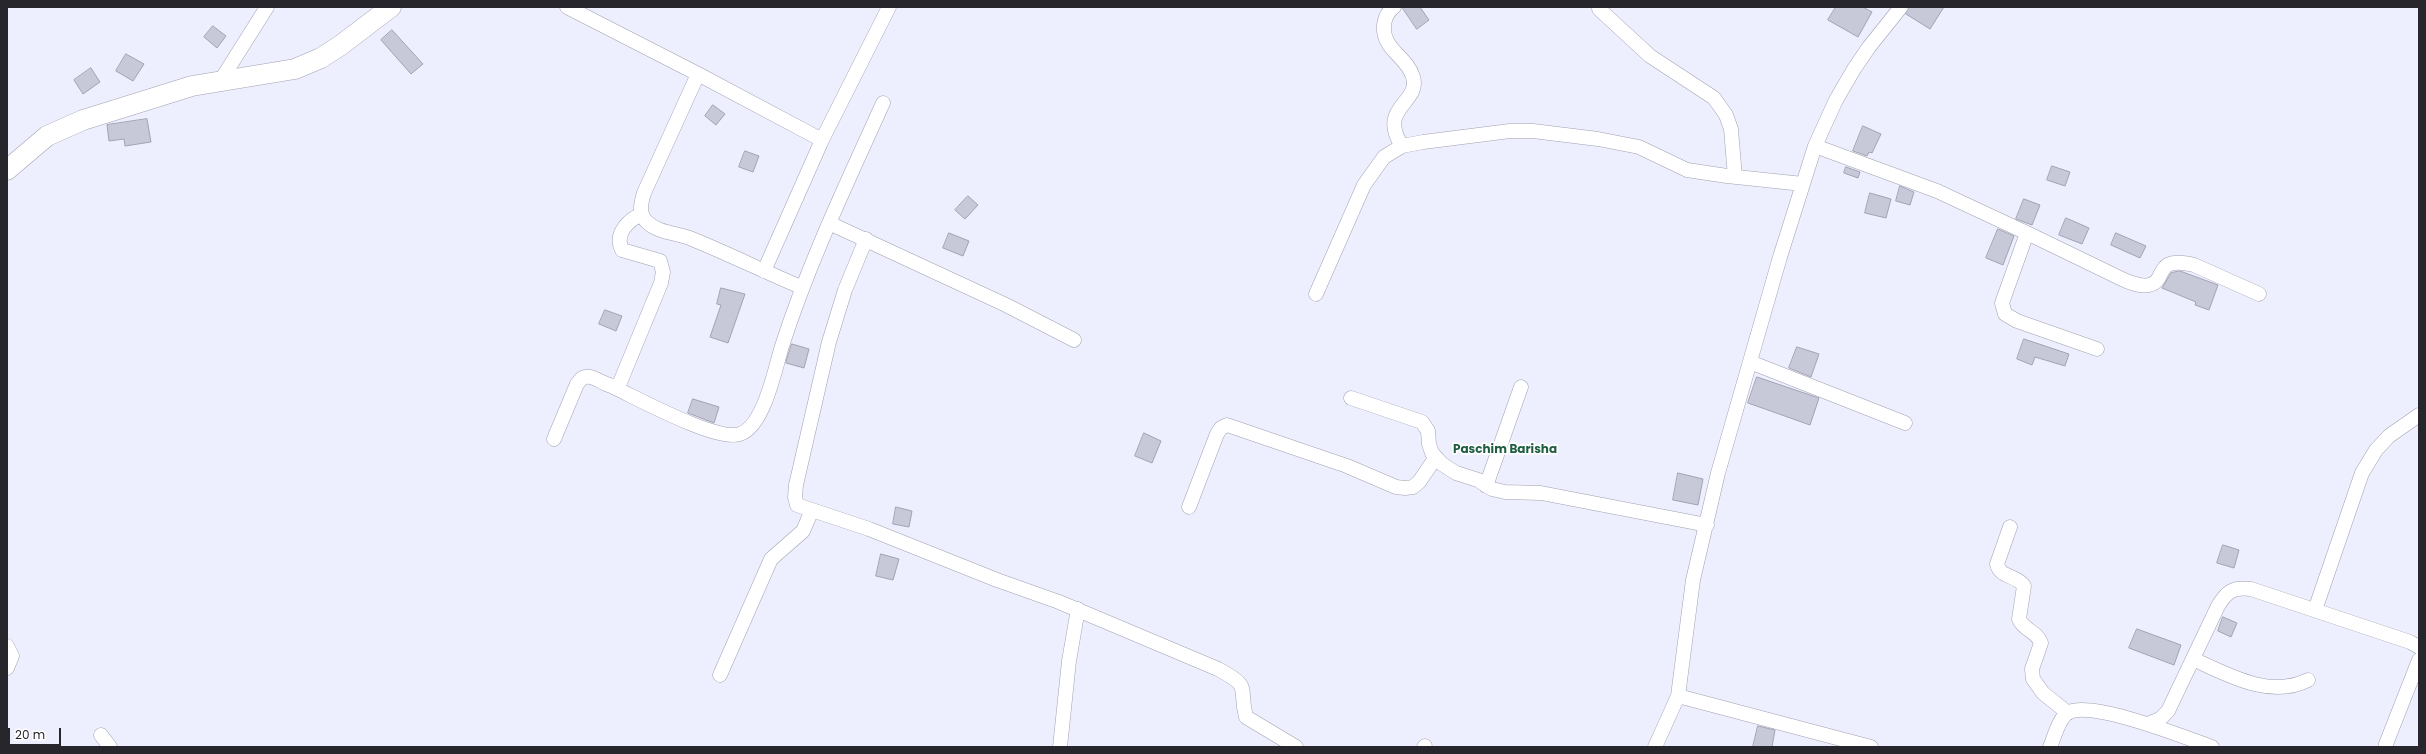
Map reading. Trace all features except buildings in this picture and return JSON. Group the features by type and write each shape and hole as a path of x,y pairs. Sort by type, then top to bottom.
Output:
{"street":[{"path":"221,80 268,7"},
{"path":"7,170 47,136 83,120 192,86 295,69 321,58 342,45 391,7"},
{"path":"567,7 822,140"},
{"path":"764,271 822,140 888,7"},
{"path":"1394,7 1389,10 1384,21 1383,34 1386,43 1407,66 1414,80 1411,92 1396,114 1394,122 1396,136 1402,146"},
{"path":"1655,747 1678,696 1693,580 1728,435 1815,146 1836,100 1854,69 1869,47 1901,7"},
{"path":"1599,9 1650,56 1714,98 1726,115 1731,129 1735,177"},
{"path":"698,74 644,193 640,205 642,214 646,221 656,228 687,237 801,287"},
{"path":"554,439 577,384 582,378 592,377 691,423 724,433 739,434 751,428 758,419 801,287 883,103"},
{"path":"1316,294 1364,184 1384,157 1402,146 1510,131 1566,134 1624,143 1639,147 1687,170 1803,184"},
{"path":"1815,146 1937,191 2124,280 2148,286 2153,283 2166,266 2174,262 2194,265 2259,294"},
{"path":"613,387 619,385 622,380 661,283 663,272 660,261 622,250 620,245 621,234 628,222 642,214"},
{"path":"829,223 866,239 1074,340"},
{"path":"2027,233 2002,303 2005,314 2017,321 2097,349"},
{"path":"866,239 845,290 829,342 796,485 795,497 797,505 869,529 997,580 1078,610 1150,639 1236,679 1243,687 1246,717 1296,747"},
{"path":"1750,362 1905,423"},
{"path":"1486,486 1521,387"},
{"path":"1351,398 1422,422 1426,426 1429,444 1436,457 1447,468 1478,480 1498,492 1541,493 1706,525"},
{"path":"2315,610 2362,473 2376,450 2389,436 2419,415"},
{"path":"1189,507 1217,434 1221,428 1227,425 1306,451 1400,488 1413,488 1425,476 1436,457"},
{"path":"720,675 771,559 803,531 812,510"},
{"path":"2010,527 1997,564 1998,569 2002,574 2021,581 2024,586 2020,619 2021,624 2035,633 2041,643 2032,669 2033,679 2043,693 2068,713"},
{"path":"2148,724 2160,719 2168,711 2224,595 2231,589 2251,590 2410,642 2419,647"},
{"path":"1060,747 1069,661 1078,610"},
{"path":"7,646 12,656 7,668"},
{"path":"2193,660 2228,675 2260,685 2286,688 2308,680"},
{"path":"2386,744 2419,660"},
{"path":"1678,696 1871,747"},
{"path":"2050,747 2062,720 2068,713 2086,711 2148,724 2212,747"},
{"path":"101,735 110,747"}],"district":[{"name":"Paschim Barisha","path":"1505,450"}]}
